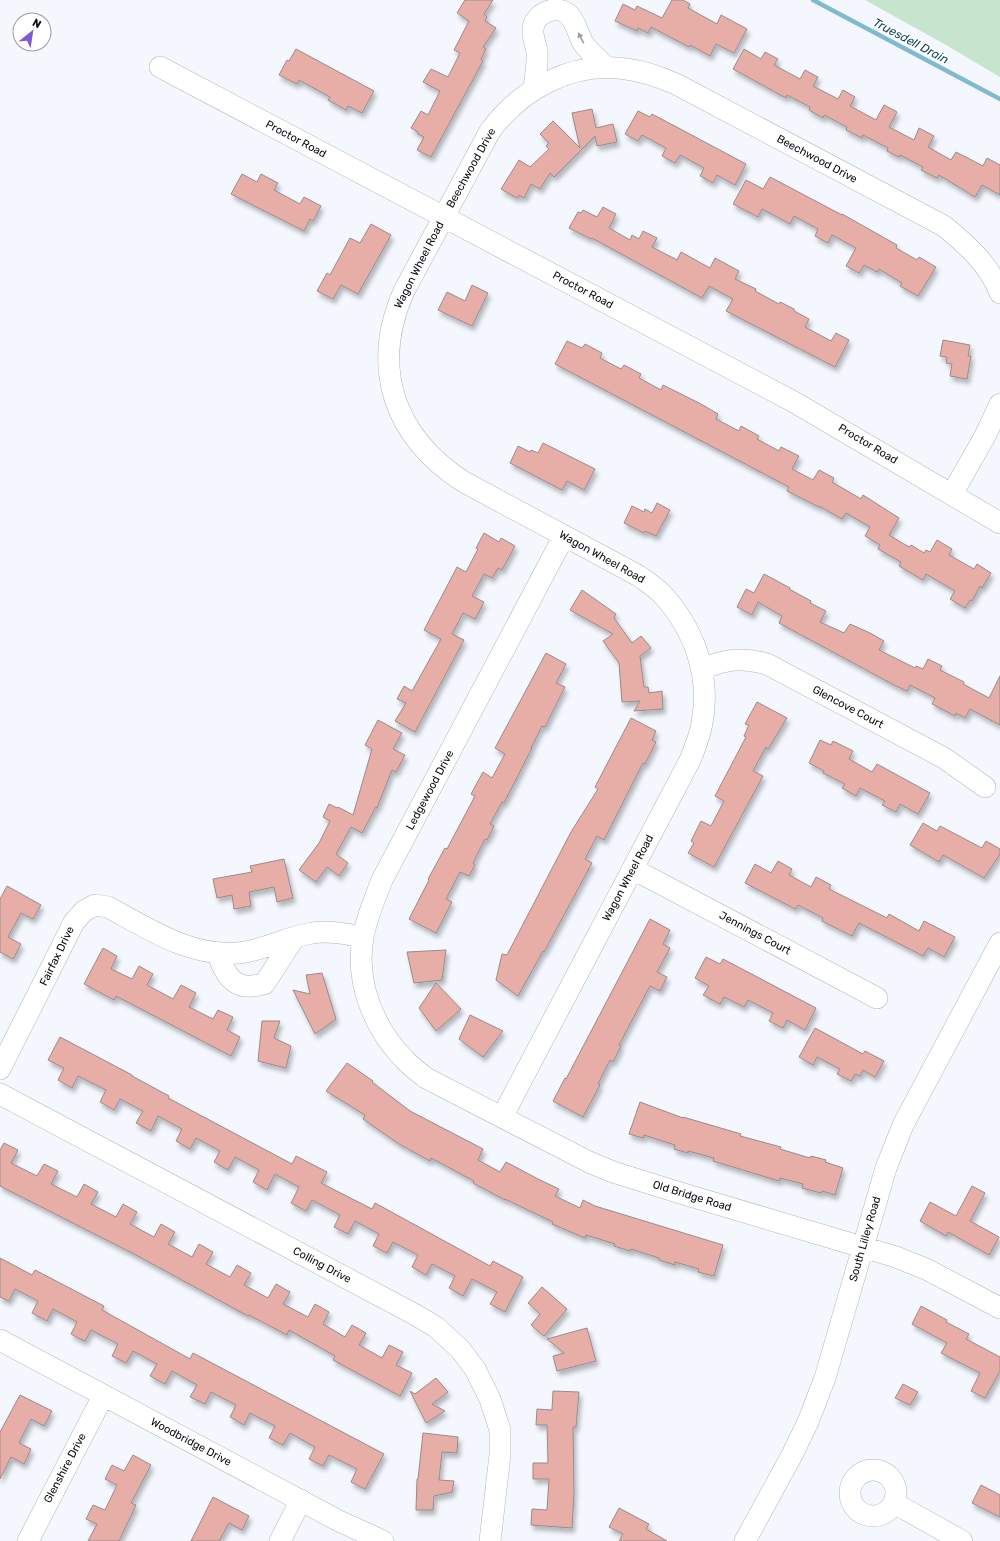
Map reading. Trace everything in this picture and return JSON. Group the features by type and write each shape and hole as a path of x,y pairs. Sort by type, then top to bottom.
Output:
{"street":[{"path":"534,89 537,51 533,38 533,28 539,17 548,11 560,11 570,16 584,44 606,67"},
{"name":"Proctor Road","path":"160,67 794,402 1000,523"},
{"name":"Beechwood Drive","path":"444,217 490,131 499,118 518,100 534,89 565,74 606,67 640,71 676,84 944,226 965,243 983,263 1000,292"},
{"name":"Wagon Wheel Road","path":"444,217 404,291 393,320 389,362 392,387 406,425 417,442 447,472 639,576 660,592 677,611 688,629 696,648 702,669 705,704 697,742 690,760 502,1117"},
{"path":"952,494 986,436 1000,404"},
{"name":"Ledgewood Drive","path":"398,1053 375,1018 366,994 361,952 363,937 382,880 564,536"},
{"name":"Glencove Court","path":"702,669 718,662 733,659 752,660 767,664 944,758 985,787"},
{"name":"Jennings Court","path":"633,868 877,998"},
{"name":"Fairfax Drive","path":"0,1069 74,922 84,911 95,905 108,907 184,946 218,954 239,953 264,948 295,937 312,933 324,932 363,937"},
{"path":"218,954 222,966 233,980 245,986 264,984 295,937"},
{"name":"South Lilley Road","path":"745,1541 792,1455 808,1422 825,1378 886,1168 904,1125 1000,942"},
{"name":"Old Bridge Road","path":"398,1053 426,1078 560,1149 613,1172 896,1257 926,1269 1000,1308"},
{"name":"Colling Drive","path":"0,1094 401,1306 442,1332 460,1349 475,1369 490,1399 500,1430 500,1455 490,1541"},
{"name":"Woodbridge Drive","path":"0,1340 354,1528 383,1541"},
{"name":"Glenshire Drive","path":"28,1541 103,1396"},
{"path":"280,1541 301,1500"},
{"path":"894,1503 962,1541"}],"green space":[{"path":"865,0 1000,0 1000,77 946,45"}],"building":[{"path":"465,0 493,0 484,14 487,17 485,21 496,28 483,47 486,49 481,59 483,61 431,157 417,150 424,137 411,128 421,111 428,115 440,91 423,82 431,69 448,77 460,53 454,50 469,21 457,13"},
{"path":"672,0 683,0 690,4 688,8 717,24 721,15 747,29 734,53 716,44 710,56 651,27 648,33 638,28 637,31 615,21 623,4 635,10 637,6 662,18"},
{"path":"296,49 374,91 362,113 348,106 346,110 328,100 330,97 299,80 297,84 279,75 287,60 289,61"},
{"path":"744,49 761,59 765,52 778,59 774,65 800,79 805,70 818,77 813,86 838,99 843,90 855,97 850,106 876,120 884,105 897,112 889,127 914,140 919,128 934,136 928,147 951,160 956,152 983,166 987,158 1000,165 1000,195 982,185 975,197 939,175 937,178 921,170 923,167 900,155 899,157 887,151 888,148 863,135 862,138 846,130 847,127 824,115 823,118 809,110 810,107 787,95 786,98 733,69"},
{"path":"592,109 596,128 613,124 617,142 597,146 595,136 554,177 550,173 540,189 531,184 524,198 519,195 517,198 501,189 519,160 530,167 549,149 546,146 549,143 540,134 553,121 580,148 572,113"},
{"path":"638,111 650,117 652,114 746,164 735,185 717,175 713,183 700,176 704,168 680,155 675,163 662,156 666,148 642,135 638,141 625,134"},
{"path":"242,174 257,182 261,174 278,183 274,190 300,204 304,197 321,206 313,221 310,219 304,231 231,194"},
{"path":"770,177 842,214 897,245 896,248 917,260 919,257 936,267 918,296 900,286 902,283 879,269 877,272 864,265 859,273 846,266 856,248 832,235 828,243 815,236 818,229 794,216 790,224 762,209 758,217 733,204 746,180 763,189"},
{"path":"603,207 616,214 609,228 630,240 632,235 639,239 643,231 657,238 652,247 677,260 681,252 710,268 715,258 739,271 735,279 756,289 755,291 779,304 780,302 794,309 794,311 809,319 805,327 831,341 836,333 849,340 835,367 726,311 733,299 709,286 702,298 592,238 591,239 569,228 578,212 581,213 583,210 597,217"},
{"path":"371,224 391,235 358,294 341,285 333,299 317,291 327,273 330,275 350,238 360,243"},
{"path":"472,285 488,293 472,326 438,310 447,292 465,301"},
{"path":"943,340 970,345 968,356 971,356 967,379 950,376 952,364 946,363 947,357 940,356"},
{"path":"567,341 582,348 585,344 602,353 600,358 621,369 624,365 641,374 639,378 661,390 663,385 701,404 718,414 716,419 739,431 741,426 759,436 757,439 779,451 781,447 799,456 792,469 813,480 819,470 834,478 832,482 861,499 863,495 899,518 889,535 909,547 911,545 924,553 926,550 930,552 937,540 952,549 949,555 974,569 977,564 991,573 982,588 980,586 972,601 970,600 965,608 950,599 955,591 926,574 923,580 899,566 901,562 878,549 880,545 865,536 870,527 846,513 842,519 787,491 789,487 555,364"},
{"path":"543,443 595,469 584,490 567,481 562,490 510,463 518,446 530,452 531,450 538,453"},
{"path":"657,503 670,510 656,536 645,531 644,533 624,523 632,506 644,512 645,509 652,513"},
{"path":"484,533 499,542 501,538 515,546 502,570 498,568 492,578 484,574 472,596 484,602 475,619 463,613 452,634 464,640 415,732 395,721 406,703 397,699 404,686 412,691 441,639 424,630 457,567 466,572 478,549 476,548"},
{"path":"764,574 811,601 810,603 826,611 820,622 844,633 850,624 870,633 884,641 879,650 915,668 916,666 923,669 928,659 942,666 940,670 964,682 963,684 989,698 1000,676 1000,725 970,709 965,718 956,713 955,716 932,704 935,698 910,685 907,691 894,685 779,623 782,616 758,602 752,615 737,607 746,589 754,593"},
{"path":"582,590 616,614 614,618 632,643 641,636 651,648 640,656 644,687 648,687 649,693 662,691 663,709 634,711 640,701 622,702 619,663 603,641 613,634 570,610"},
{"path":"546,653 566,664 556,683 565,687 545,727 542,726 504,803 502,802 490,824 494,826 487,840 485,839 473,863 475,865 469,876 460,872 446,899 452,902 436,933 409,919 429,880 428,879 445,848 447,849 475,796 471,794 483,772 492,778 505,754 495,748"},
{"path":"757,702 787,718 768,749 766,747 753,771 763,776 714,867 688,853 694,843 691,841 701,821 711,826 724,801 715,796 746,737 744,736 749,725 745,724"},
{"path":"631,718 656,731 652,740 656,742 645,764 643,763 604,840 597,836 585,859 592,863 544,952 543,951 518,996 496,980 502,954 507,955 571,832 598,789 595,787"},
{"path":"378,720 402,733 393,749 405,755 396,772 392,770 377,808 376,807 362,833 351,827 336,854 348,863 339,876 327,867 316,882 299,870 319,843 330,821 323,817 329,804 353,815 372,749 365,745"},
{"path":"820,740 831,745 833,741 853,751 849,759 872,772 877,764 930,793 918,814 900,804 896,812 882,805 885,801 860,788 856,796 842,788 845,784 823,773 824,771 809,763"},
{"path":"923,823 937,831 940,826 982,848 986,841 1000,849 1000,854 984,878 943,855 939,862 910,845"},
{"path":"284,859 293,898 277,902 274,887 249,892 251,906 234,909 232,895 217,898 213,879 252,872 250,866"},
{"path":"778,861 792,869 789,875 811,887 816,877 831,885 829,889 887,918 889,914 919,931 924,921 955,937 944,957 928,948 923,956 859,923 852,936 822,921 823,918 798,905 795,909 745,883 755,864 771,873"},
{"path":"7,886 41,905 33,919 21,913 8,937 21,944 13,959 0,952 0,899"},
{"path":"650,919 670,930 663,944 670,948 657,972 667,977 660,991 650,986 619,1045 621,1046 613,1062 610,1060 598,1084 600,1085 583,1117 553,1101"},
{"path":"103,948 117,956 111,969 132,979 139,966 153,974 147,985 173,999 181,985 196,993 189,1007 213,1019 218,1010 233,1017 227,1030 240,1037 231,1056 116,996 114,1000 84,984"},
{"path":"446,950 442,980 414,983 407,952"},
{"path":"706,957 720,964 723,959 816,1008 805,1030 787,1020 783,1028 769,1021 773,1013 748,1000 744,1007 724,997 720,1004 703,995 709,986 695,978"},
{"path":"322,973 336,1019 315,1034 293,990 310,994 306,975"},
{"path":"436,983 461,1009 436,1031 419,1008"},
{"path":"470,1015 503,1031 483,1057 459,1039"},
{"path":"262,1021 280,1021 274,1038 291,1046 286,1068 258,1061"},
{"path":"815,1028 863,1054 865,1051 884,1061 875,1077 863,1070 860,1076 855,1074 851,1081 837,1074 840,1069 817,1057 813,1065 799,1057"},
{"path":"60,1037 132,1075 169,1096 168,1098 292,1164 296,1156 327,1172 321,1183 372,1209 375,1203 490,1266 493,1261 523,1277 505,1312 490,1304 497,1292 472,1279 463,1296 449,1288 455,1276 432,1264 426,1275 412,1267 418,1255 393,1242 387,1253 373,1246 379,1234 355,1221 348,1234 334,1227 340,1215 312,1200 306,1211 291,1203 299,1187 275,1174 267,1190 253,1182 259,1170 235,1157 228,1170 214,1162 220,1151 196,1138 190,1149 176,1141 182,1129 158,1116 151,1131 136,1123 143,1111 120,1099 114,1110 100,1102 106,1090 78,1076 72,1088 58,1080 64,1068 48,1060"},
{"path":"347,1063 373,1081 372,1082 410,1111 483,1149 478,1160 500,1172 506,1162 559,1189 555,1196 580,1208 583,1200 595,1206 723,1245 714,1276 698,1272 699,1269 675,1262 675,1265 659,1260 659,1258 631,1249 630,1251 614,1246 615,1244 586,1235 585,1238 552,1224 553,1222 505,1200 473,1183 474,1181 431,1158 430,1161 399,1144 363,1119 365,1115 326,1091"},
{"path":"640,1102 683,1118 781,1147 780,1149 810,1158 811,1156 826,1160 825,1162 843,1168 835,1195 822,1191 821,1193 802,1188 803,1184 780,1178 779,1181 713,1161 714,1158 674,1149 675,1145 644,1135 643,1138 629,1134"},
{"path":"4,1143 18,1150 11,1163 37,1176 44,1164 58,1171 51,1184 77,1197 84,1184 98,1192 91,1204 116,1217 123,1204 137,1212 130,1224 154,1237 161,1224 175,1232 168,1244 192,1257 199,1244 213,1252 206,1264 230,1277 237,1265 251,1273 244,1285 268,1298 276,1284 290,1292 283,1304 308,1317 315,1304 329,1312 323,1324 345,1337 352,1325 366,1333 359,1345 382,1358 389,1345 403,1352 396,1365 412,1373 400,1396 333,1360 335,1356 289,1330 287,1335 249,1315 248,1316 134,1254 0,1186 0,1150"},
{"path":"972,1186 985,1193 970,1221 999,1237 989,1255 948,1232 946,1236 920,1221 930,1202 956,1216"},
{"path":"0,1258 32,1275 35,1270 104,1306 102,1310 190,1359 193,1353 384,1454 365,1489 351,1482 357,1469 329,1455 323,1466 309,1459 315,1447 290,1433 283,1445 269,1438 275,1426 250,1413 244,1425 230,1417 236,1405 211,1392 205,1404 190,1397 197,1385 172,1371 165,1384 150,1376 157,1364 133,1351 126,1363 112,1356 118,1344 91,1330 85,1341 78,1338 71,1334 77,1322 53,1309 47,1321 32,1313 38,1301 15,1289 9,1301 0,1297"},
{"path":"542,1287 567,1309 544,1336 531,1325 540,1314 528,1303"},
{"path":"921,1306 947,1320 946,1322 969,1334 966,1339 1000,1357 1000,1371 985,1398 971,1391 980,1373 941,1353 947,1343 912,1324"},
{"path":"587,1328 596,1361 557,1371 553,1356 564,1353 547,1339"},
{"path":"436,1378 448,1392 432,1404 445,1411 426,1423 410,1391 415,1394"},
{"path":"903,1384 918,1392 910,1405 895,1398"},
{"path":"553,1391 579,1392 576,1427 573,1427 574,1492 572,1528 531,1525 532,1509 547,1510 549,1479 533,1479 533,1463 548,1463 547,1425 536,1425 537,1409 552,1410"},
{"path":"20,1395 52,1411 44,1426 31,1419 19,1443 31,1449 24,1464 11,1457 0,1479 0,1432"},
{"path":"423,1433 458,1437 457,1453 442,1452 439,1480 454,1481 452,1492 434,1496 433,1510 416,1510 417,1479"},
{"path":"133,1455 151,1465 131,1503 136,1505 119,1541 88,1541 97,1524 86,1519 93,1505 105,1510 117,1485 105,1479 112,1465 124,1471"},
{"path":"981,1485 1000,1495 1000,1517 972,1503"},
{"path":"213,1497 249,1516 242,1530 229,1523 219,1541 191,1541"},
{"path":"619,1508 649,1524 646,1529 667,1541 619,1541 623,1534 609,1527"}],"waterway":[{"name":"Truesdell Drain","path":"813,0 1000,99"}]}
